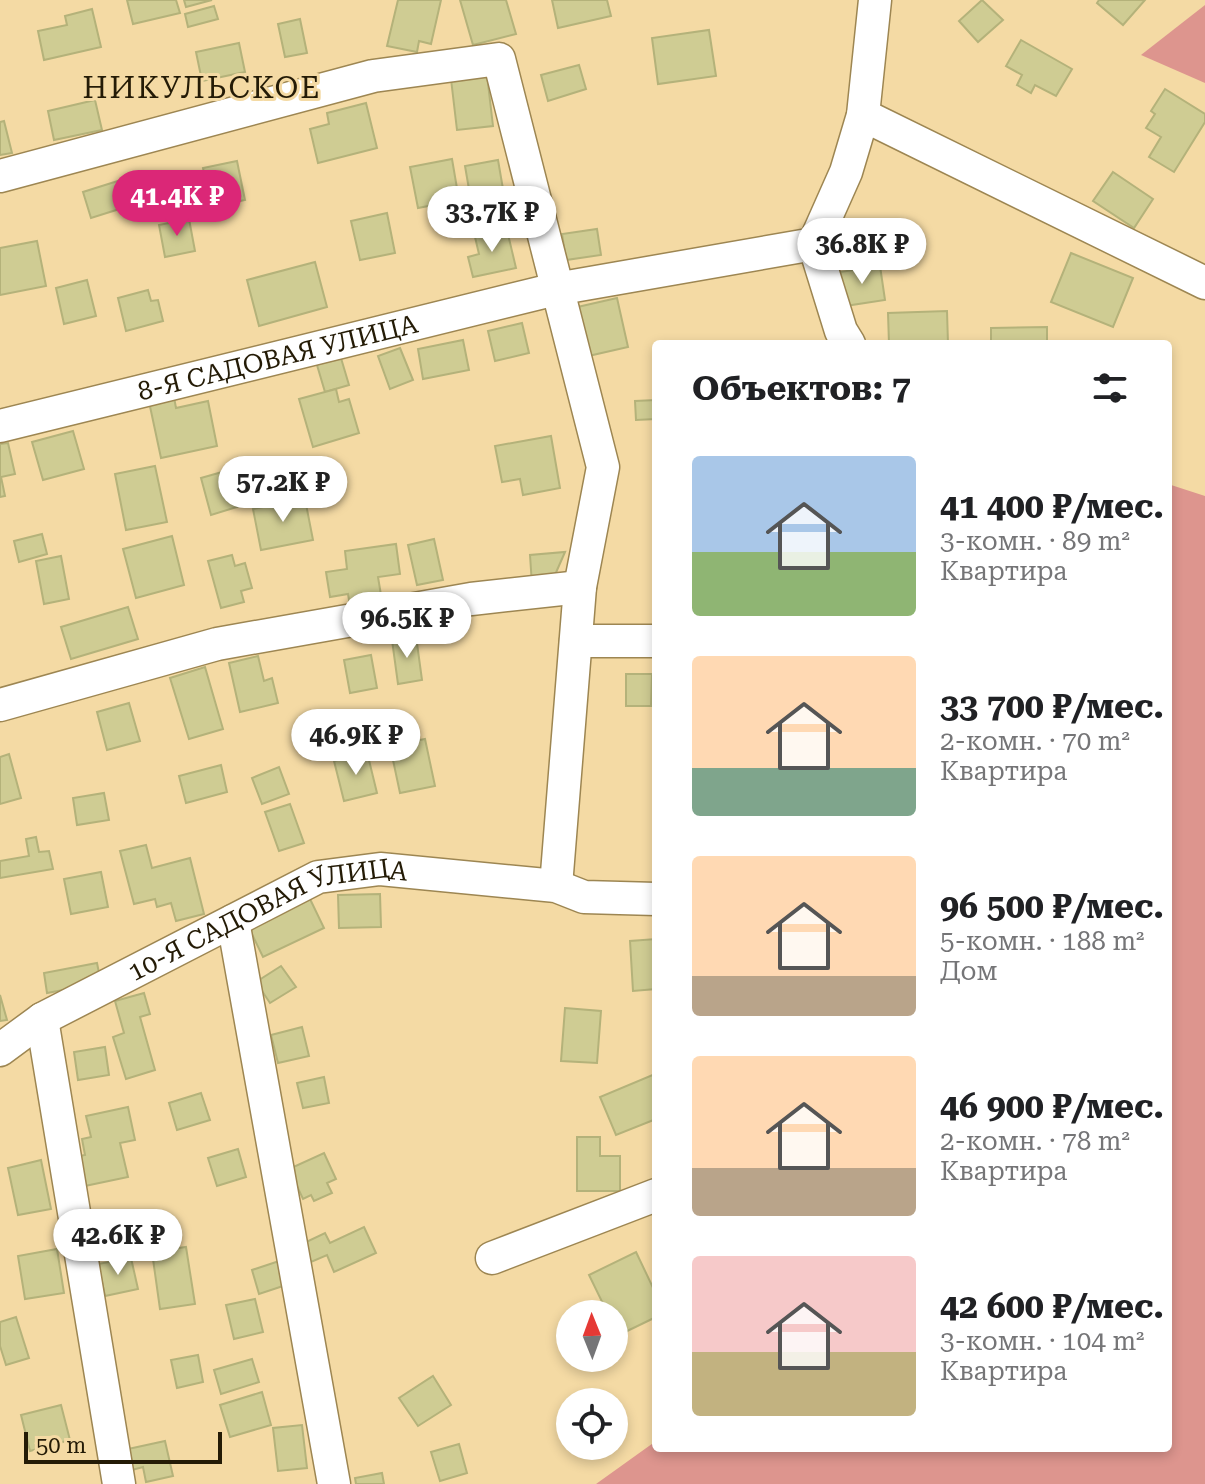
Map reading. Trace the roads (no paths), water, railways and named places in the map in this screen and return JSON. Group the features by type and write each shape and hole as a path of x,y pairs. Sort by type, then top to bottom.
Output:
{"street":[{"path":"847,340 814,244 846,172 863,115 875,0"},
{"path":"0,176 373,76 499,59 603,467 580,587 556,886"},
{"path":"863,115 1205,283"},
{"name":"8-Я САДОВАЯ УЛИЦА","path":"0,426 556,289 814,244"},
{"path":"0,705 217,644 471,599 580,587"},
{"path":"576,641 652,641"},
{"name":"10-Я САДОВАЯ УЛИЦА","path":"0,1050 42,1019 318,877 380,869 556,886 584,897 652,899"},
{"path":"233,921 334,1484"},
{"path":"42,1019 119,1484"},
{"path":"492,1258 652,1197"}],"district":[{"name":"НИКУЛЬСКОЕ","path":"202,88"}]}
